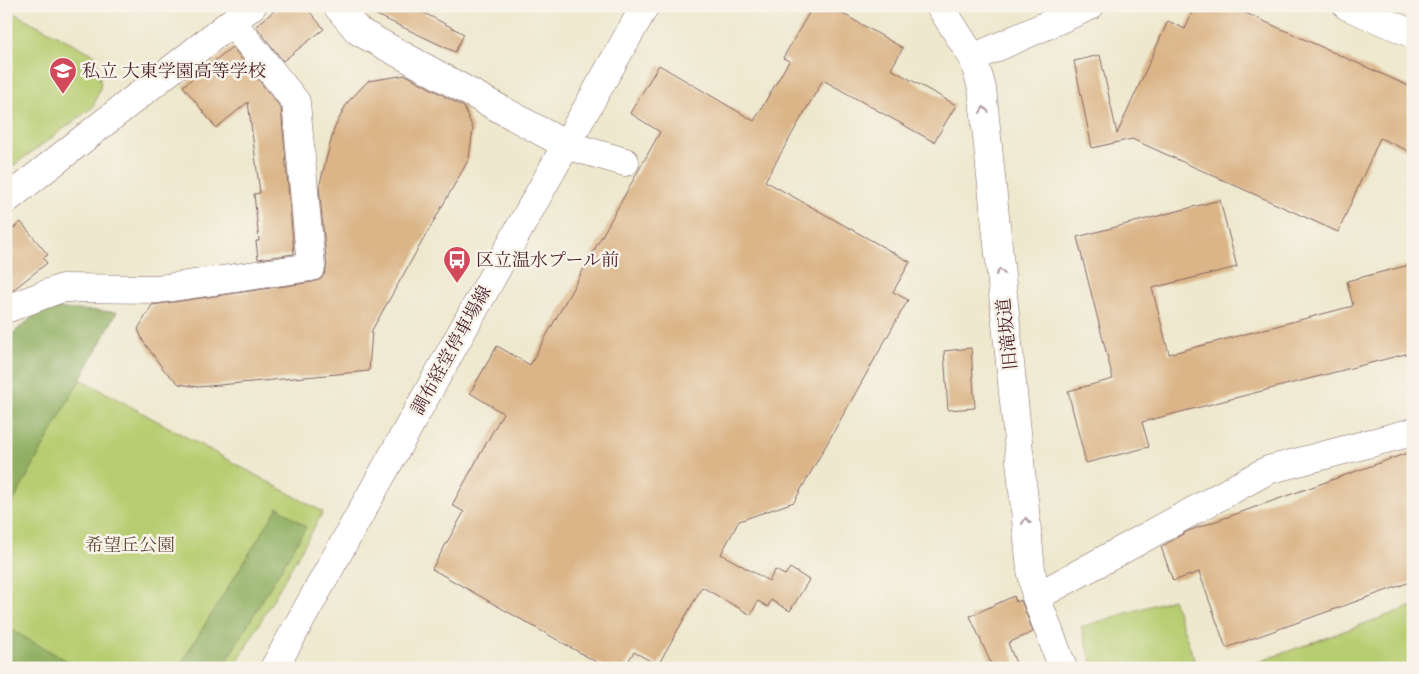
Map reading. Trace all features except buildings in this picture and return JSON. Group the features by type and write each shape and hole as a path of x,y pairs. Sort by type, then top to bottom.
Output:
{"street":[{"path":"337,6 358,31 566,145 625,162"},
{"name":"調布経堂停車場線","path":"274,668 645,6"},
{"name":"旧滝坂道","path":"940,6 973,58 982,88 1031,569 1036,597 1063,668"},
{"path":"973,58 1090,6"},
{"path":"1347,6 1413,34"},
{"path":"6,200 242,14 296,102 311,267 159,289 62,288 6,309"},
{"path":"1036,597 1268,470 1413,432"}],"green space":[{"path":"6,9 95,55 101,85 93,107 6,171"},
{"path":"44,308 117,312 6,515 6,339"},
{"name":"希望丘公園","path":"6,338 323,512 234,668 6,668"},
{"path":"278,507 306,527 222,668 178,668"},
{"path":"1173,599 1197,668 1094,668 1081,627"},
{"path":"1413,606 1413,668 1242,668"},
{"path":"6,627 80,668 6,668"}],"place":[{"name":"私立 大東学園高等学校","path":"63,95"},
{"name":"区立温水プール前","path":"457,284"}]}
